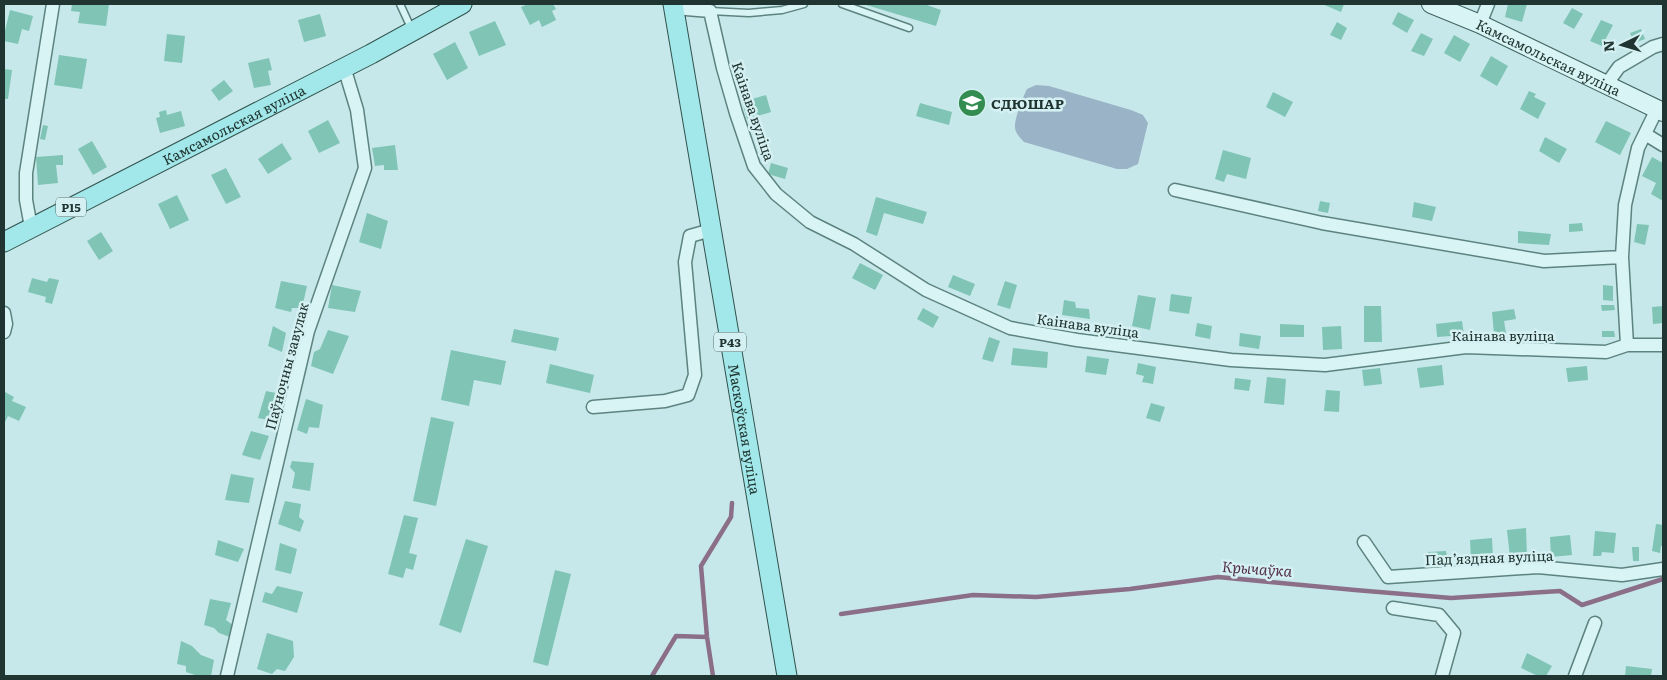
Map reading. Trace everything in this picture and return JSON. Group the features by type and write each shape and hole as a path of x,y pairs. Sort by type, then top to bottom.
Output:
{"main road":[{"name":"Камсамольская вуліца","path":"4,242 462,4"},
{"name":"Камсамольская вуліца","path":"1431,4 1480,24 1660,111"},
{"name":"Маскоўская вуліца","path":"673,6 787,676"}],"street":[{"path":"31,227 26,200 26,173 52,4"},
{"path":"1480,24 1488,4"},
{"path":"673,6 710,11"},
{"name":"Каінава вуліца","path":"710,11 733,104 754,166 776,194 810,222 854,244 926,290 1010,328 1077,340 1230,360 1325,366 1466,347 1606,352 1627,345 1663,345"},
{"path":"1606,84 1619,68 1652,47 1663,44"},
{"name":"Паўночны завулак","path":"227,676 308,332 365,168 357,110 344,67"},
{"path":"1627,345 1622,257 1626,204 1638,148 1660,111"},
{"path":"1645,134 1663,145"},
{"path":"1175,190 1322,223 1544,261 1622,257"},
{"path":"593,407 688,396 695,375 685,262 690,236 711,230"},
{"path":"4,313 6,324 4,332"},
{"name":"Падʼяздная вуліца","path":"1364,542 1388,577 1538,567 1622,575 1663,569"},
{"path":"1392,608 1439,615 1454,633 1442,676"},
{"path":"1575,676 1595,623"}],"lane":[{"path":"400,4 412,31"},
{"path":"710,11 749,13 782,10 804,4"},
{"path":"842,4 909,28"}],"shaded area":[{"path":"1036,85 1049,86 1143,115 1148,123 1138,164 1127,169 1117,169 1024,142 1018,136 1015,124 1016,119 1027,89"}],"building":[{"path":"72,4 109,4 106,26 78,23 80,12 71,11"},
{"path":"528,4 553,4 556,9 552,11 556,20 542,27 539,20 530,25 521,7"},
{"path":"863,4 924,4 941,10 936,26"},
{"path":"1322,4 1344,4 1341,12"},
{"path":"1508,4 1527,4 1522,22 1505,17"},
{"path":"1572,8 1583,14 1574,29 1563,23"},
{"path":"10,10 33,16 29,31 22,29 18,44 4,41"},
{"path":"1398,12 1414,20 1407,33 1392,24"},
{"path":"320,14 326,36 304,42 298,20"},
{"path":"1601,20 1613,25 1602,46 1590,41"},
{"path":"495,21 506,45 479,56 469,32"},
{"path":"1337,22 1347,28 1341,40 1330,35"},
{"path":"1641,29 1645,39 1634,43 1630,33"},
{"path":"1421,33 1433,39 1424,56 1411,51"},
{"path":"167,34 185,36 182,63 164,61"},
{"path":"1454,35 1470,44 1460,62 1444,53"},
{"path":"455,42 468,68 447,80 433,54"},
{"path":"59,55 87,59 82,89 54,85"},
{"path":"1491,56 1508,66 1497,86 1480,76"},
{"path":"269,58 272,70 268,71 271,85 254,88 248,63"},
{"path":"4,69 12,70 8,99 4,99"},
{"path":"224,80 233,91 219,101 211,90"},
{"path":"1529,91 1536,94 1534,97 1546,103 1538,119 1520,109"},
{"path":"1273,92 1293,102 1285,117 1266,107"},
{"path":"766,95 771,112 747,119 742,102"},
{"path":"920,103 952,112 949,125 916,116"},
{"path":"166,110 167,115 181,111 185,126 160,133 156,118 160,117 159,112"},
{"path":"328,120 340,143 319,153 308,131"},
{"path":"1606,121 1631,133 1620,155 1595,142"},
{"path":"43,125 48,126 45,140 40,139"},
{"path":"1545,137 1567,149 1559,163 1539,151"},
{"path":"92,141 107,167 93,175 78,149"},
{"path":"282,143 292,159 268,174 258,159"},
{"path":"395,145 398,170 384,170 384,165 375,166 372,148"},
{"path":"1223,150 1251,158 1246,179 1227,174 1224,182 1215,179"},
{"path":"63,155 63,165 56,165 58,183 38,185 36,157"},
{"path":"1652,157 1663,163 1663,201 1651,194 1656,183 1642,176"},
{"path":"771,163 788,168 785,179 768,174"},
{"path":"226,168 241,197 226,204 211,175"},
{"path":"177,195 189,220 170,229 158,204"},
{"path":"876,197 927,212 923,224 884,213 877,236 866,232"},
{"path":"1320,201 1330,203 1328,213 1318,211"},
{"path":"1414,202 1436,207 1432,221 1412,217"},
{"path":"367,213 388,221 381,249 359,242"},
{"path":"1582,223 1583,231 1569,232 1569,224"},
{"path":"1637,224 1649,225 1645,245 1634,242"},
{"path":"1518,231 1551,234 1549,245 1518,243"},
{"path":"101,232 113,251 99,260 87,241"},
{"path":"860,263 883,275 875,290 852,278"},
{"path":"953,275 975,284 970,296 948,287"},
{"path":"32,278 47,282 49,278 59,280 52,304 45,302 46,297 28,292"},
{"path":"281,281 307,286 302,308 292,308 291,312 275,308"},
{"path":"1005,281 1017,285 1010,309 997,305"},
{"path":"332,285 361,291 355,312 328,308"},
{"path":"1603,285 1613,286 1613,301 1603,300"},
{"path":"1171,294 1192,297 1189,314 1169,311"},
{"path":"1138,295 1156,298 1150,330 1132,326"},
{"path":"1064,300 1075,302 1076,308 1089,309 1090,319 1062,315"},
{"path":"1601,305 1614,305 1615,310 1602,311"},
{"path":"1364,306 1381,306 1382,342 1364,342"},
{"path":"1663,306 1663,323 1653,324 1652,307"},
{"path":"923,308 939,317 933,328 917,319"},
{"path":"1514,309 1516,319 1504,321 1506,333 1494,334 1492,312"},
{"path":"1462,321 1464,335 1437,337 1436,324"},
{"path":"1197,323 1212,326 1210,339 1195,336"},
{"path":"1280,324 1304,325 1304,337 1280,337"},
{"path":"273,326 286,333 282,352 268,346"},
{"path":"1341,326 1342,349 1323,350 1322,327"},
{"path":"514,329 559,338 556,351 511,342"},
{"path":"328,330 349,336 333,374 311,366 314,352 320,349"},
{"path":"1602,331 1614,331 1615,337 1602,337"},
{"path":"1240,333 1261,336 1259,349 1239,346"},
{"path":"989,337 1000,341 993,362 982,359"},
{"path":"1013,348 1048,352 1047,368 1011,365"},
{"path":"451,350 506,361 501,385 474,380 469,406 441,400"},
{"path":"1087,356 1109,359 1106,375 1085,372"},
{"path":"1138,363 1156,367 1153,384 1142,382 1144,376 1136,374"},
{"path":"550,364 594,375 590,393 546,383"},
{"path":"1442,365 1444,385 1420,388 1417,368"},
{"path":"1587,366 1588,380 1568,382 1566,368"},
{"path":"1380,368 1382,384 1364,386 1362,370"},
{"path":"1267,377 1286,379 1284,405 1264,403"},
{"path":"1235,378 1251,380 1249,391 1234,389"},
{"path":"1326,390 1340,391 1339,412 1324,411"},
{"path":"266,391 281,394 273,421 258,418"},
{"path":"5,392 14,397 12,401 26,407 19,421 8,416 4,424"},
{"path":"306,399 323,405 319,428 309,427 307,434 297,430"},
{"path":"1151,403 1165,407 1160,422 1146,418"},
{"path":"431,417 454,422 436,506 413,501"},
{"path":"251,431 269,436 260,460 242,455"},
{"path":"292,461 314,463 310,491 292,488 295,473 290,467"},
{"path":"231,474 254,478 249,503 225,500"},
{"path":"285,501 301,504 299,517 304,521 300,532 278,524"},
{"path":"404,515 418,518 409,553 417,555 413,570 406,568 403,578 388,574"},
{"path":"1656,524 1663,525 1663,546 1661,546 1660,553 1652,551"},
{"path":"1526,528 1527,557 1510,558 1507,530"},
{"path":"1595,531 1616,533 1614,553 1602,552 1601,556 1593,556"},
{"path":"1570,535 1572,555 1551,557 1550,537"},
{"path":"1492,538 1493,558 1471,560 1470,540"},
{"path":"466,539 488,546 461,633 439,625"},
{"path":"218,540 244,549 238,562 215,555"},
{"path":"280,543 297,549 291,574 275,570"},
{"path":"1632,547 1639,547 1639,561 1633,561"},
{"path":"1446,551 1449,569 1430,570 1428,552"},
{"path":"1551,557 1551,563 1531,565 1530,559"},
{"path":"555,570 571,574 548,666 533,662"},
{"path":"277,586 303,592 297,613 262,602 265,592 272,594"},
{"path":"210,599 231,603 226,620 234,626 230,637 204,625"},
{"path":"267,633 293,641 294,657 285,671 277,669 272,674 257,669"},
{"path":"181,641 192,646 201,655 214,660 211,676 198,676 186,672 186,666 177,664"},
{"path":"1527,653 1552,666 1546,676 1538,676 1521,668"},
{"path":"1626,666 1652,669 1651,676 1625,676"}],"waterway":[{"path":"713,676 707,637 701,566 731,517 732,503"},
{"name":"Крычаўка","path":"841,614 973,595 1036,597 1130,589 1218,577 1451,598 1560,591 1582,605 1663,579"},
{"name":"Крычаўка","path":"652,676 676,636 707,637"}],"place":[{"name":"СДЮШАР","path":"972,103"}]}
